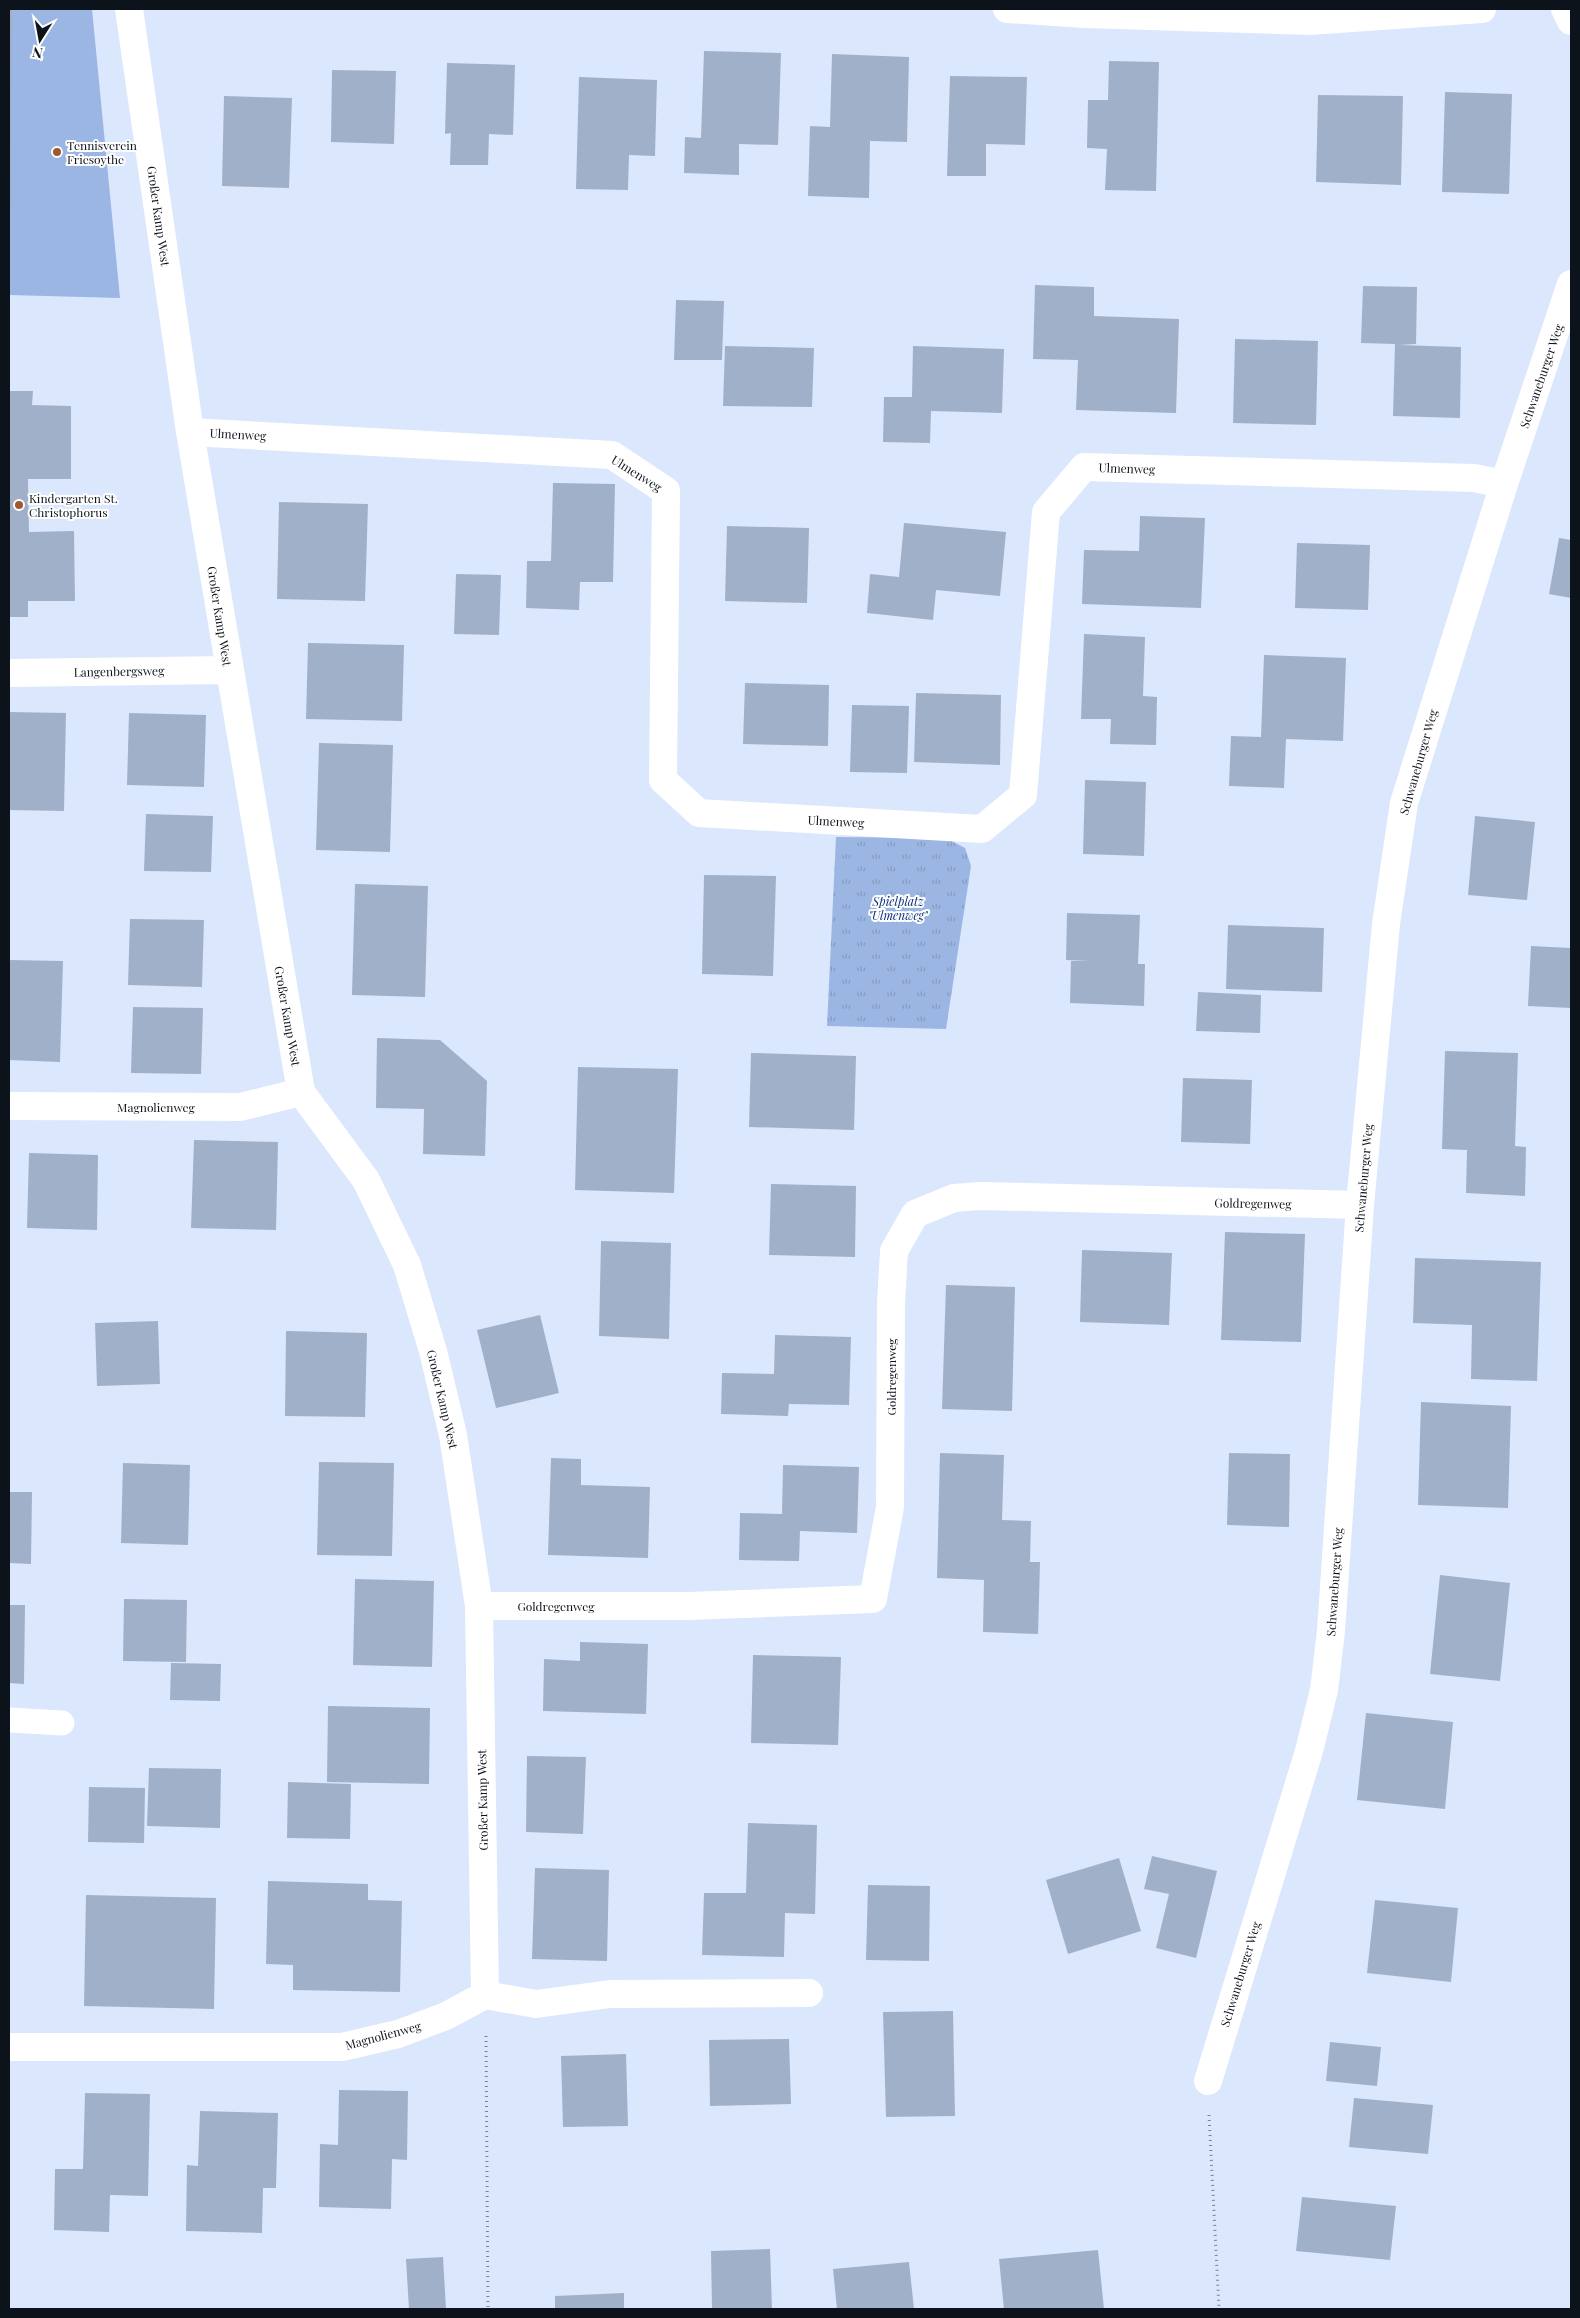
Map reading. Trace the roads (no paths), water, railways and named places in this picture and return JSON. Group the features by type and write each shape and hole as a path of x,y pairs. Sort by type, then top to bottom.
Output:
{"street":[{"name":"Großer Kamp West","path":"129,9 190,432 228,670 301,1092 366,1180 407,1265 433,1351 453,1435 479,1606 485,1995"},
{"path":"1007,9 1085,14 1309,21 1482,9"},
{"path":"1565,9 1571,21"},
{"name":"Schwaneburger Weg","path":"1208,2081 1309,1751 1324,1690 1331,1631 1360,1205 1386,924 1404,803 1504,484 1571,284"},
{"name":"Ulmenweg","path":"190,432 612,455 666,491 662,780 699,813 982,829 1023,795 1046,512 1084,467 1474,478 1504,484"},
{"name":"Langenbergsweg","path":"9,673 228,670"},
{"name":"Magnolienweg","path":"9,1106 240,1107 301,1092"},
{"name":"Goldregenweg","path":"479,1606 689,1606 873,1598 890,1506 891,1304 894,1251 915,1214 954,1198 981,1196 1360,1205"},
{"path":"485,1995 536,2004 610,1994 809,1993"},
{"name":"Magnolienweg","path":"9,2047 342,2047 406,2031 446,2016 485,1995"}],"lane":[{"path":"9,1720 62,1723"}],"place":[{"name":"Tennisverein Friesoythe","path":"57,152"},
{"name":"Kindergarten St. Christophorus","path":"19,505"}],"park label":[{"name":"Spielplatz \"Ulmenweg\"","path":"898,908"}]}
